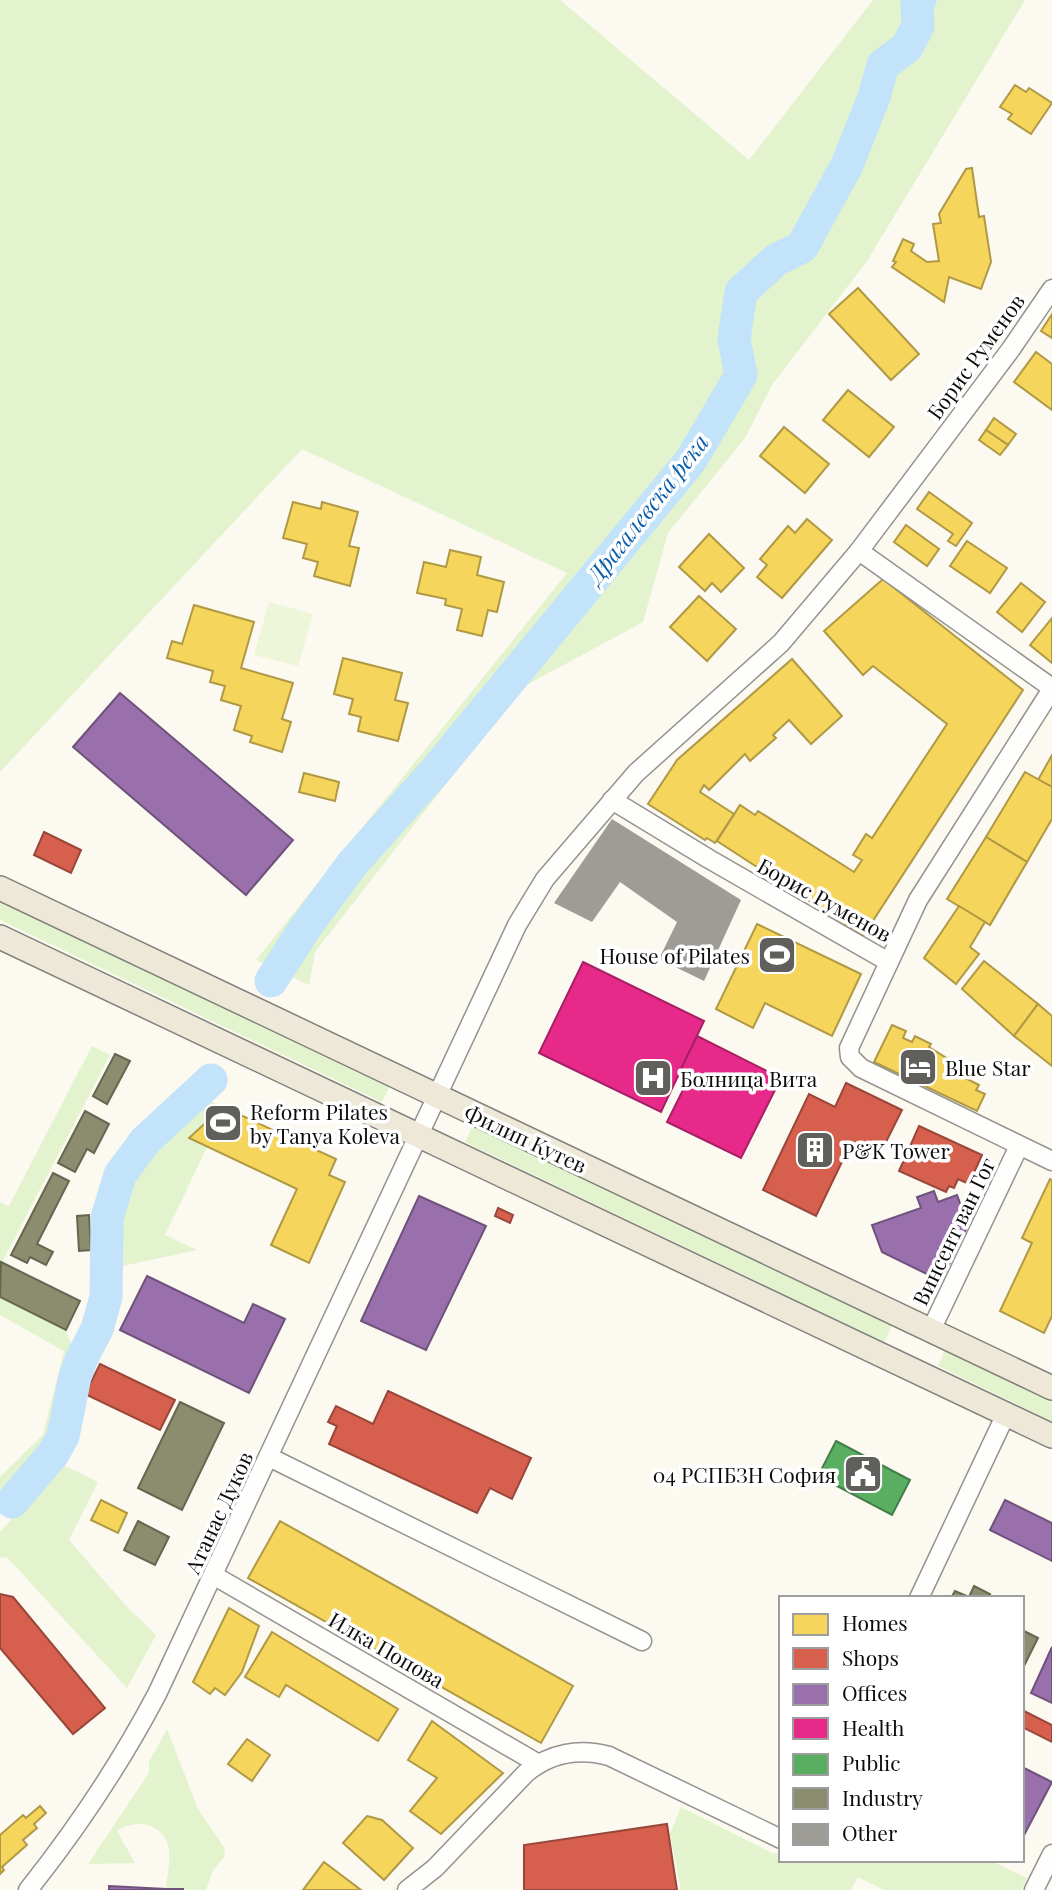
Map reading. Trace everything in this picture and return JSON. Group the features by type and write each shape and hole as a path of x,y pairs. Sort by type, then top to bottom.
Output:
{"main road":[{"name":"Филип Кутев","path":"0,888 1052,1388"},
{"name":"Филип Кутев","path":"0,937 1052,1436"}],"street":[{"name":"Борис Руменов","path":"439,1096 517,925 545,879 636,773 781,643 859,551 1011,349 1052,289"},
{"name":"Борис Руменов","path":"612,800 887,961 924,889 1052,688 859,551"},
{"path":"887,961 849,1048 850,1057 861,1068 1019,1146"},
{"name":"Атанас Дуков","path":"28,1890 78,1827 123,1758 157,1694 439,1096"},
{"name":"Винсент ван Гог","path":"931,1330 1019,1146 1052,1161"},
{"path":"920,1596 1006,1414"},
{"path":"269,1457 642,1642"},
{"name":"Илка Попова","path":"213,1575 537,1763"},
{"path":"407,1890 435,1868 537,1763 566,1753 583,1751 609,1756 779,1838"},
{"path":"1034,1890 1052,1854"}],"green space":[{"path":"0,0 560,0 749,160 873,0 1025,0 867,261 772,385 745,438 668,533 643,622 521,688 315,952 309,985 256,960 567,573 302,449 0,772"},
{"path":"269,602 313,614 298,666 254,655"},
{"path":"0,897 391,1084 382,1102 0,920"},
{"path":"92,1046 110,1055 0,1266 0,1202 9,1206"},
{"path":"204,1098 223,1107 189,1138 207,1147 165,1235 197,1250 113,1268 111,1237 114,1211 121,1188 145,1152"},
{"path":"474,1123 893,1323 884,1342 465,1142"},
{"path":"0,1297 66,1330 75,1355 56,1439 0,1506 0,1477 43,1435 64,1351 0,1315"},
{"path":"946,1348 1052,1398 1052,1421 938,1366"},
{"path":"61,1464 98,1482 69,1540 126,1606 156,1635 127,1688 7,1557 0,1558 0,1532"},
{"path":"167,1729 198,1809 225,1849 224,1857 213,1870 206,1890 166,1889 169,1849 162,1833 149,1825 133,1825 117,1831 135,1863 88,1864 149,1773 149,1762"},
{"path":"681,1807 772,1853 779,1854 779,1862 993,1862 1027,1878 1021,1890 884,1890 858,1877 851,1890 681,1890 670,1834"}],"building: Homes":[{"path":"1015,85 1026,92 1029,88 1052,103 1031,134 1008,119 1012,114 1000,107"},
{"path":"972,168 979,217 984,216 991,262 981,289 949,277 944,302 892,267 896,262 893,261 903,239 914,244 911,251 927,262 939,261 933,224 941,223 939,214 966,169"},
{"path":"858,288 919,354 891,380 829,314"},
{"path":"1052,314 1052,338 1041,331"},
{"path":"1036,352 1052,364 1052,410 1014,382"},
{"path":"848,390 894,427 869,457 823,420"},
{"path":"994,418 1016,434 1008,445 986,430"},
{"path":"784,427 829,464 805,493 760,456"},
{"path":"986,430 1008,445 1000,455 979,440"},
{"path":"929,492 972,523 956,546 948,541 953,534 917,509"},
{"path":"293,502 321,509 322,502 358,512 349,546 359,548 350,586 314,576 318,562 303,558 307,544 283,538"},
{"path":"807,519 832,540 782,598 757,577 767,565 760,559 788,526 795,533"},
{"path":"906,525 939,549 927,566 894,542"},
{"path":"709,534 744,568 721,592 712,583 705,591 679,567"},
{"path":"967,541 1007,568 990,593 950,566"},
{"path":"450,550 481,557 477,575 504,582 497,612 488,610 482,636 457,630 462,609 445,605 446,599 417,593 424,562 446,567"},
{"path":"883,579 1023,690 863,936 717,841 740,805 755,815 758,811 854,872 862,860 853,855 866,834 872,838 947,724 873,666 863,675 824,631"},
{"path":"1021,583 1045,602 1022,632 997,612"},
{"path":"699,596 736,629 707,661 670,627"},
{"path":"194,605 254,622 241,668 293,683 282,719 291,722 282,752 250,742 252,736 234,730 241,706 221,700 225,686 210,682 213,671 167,658 172,641 182,644"},
{"path":"1052,618 1052,663 1030,645"},
{"path":"343,658 402,673 395,700 408,703 398,741 358,731 361,717 349,714 353,699 334,694"},
{"path":"792,659 842,716 811,744 789,720 773,735 776,738 750,761 745,754 709,790 704,785 700,792 734,814 715,843 707,838 705,840 648,804 677,760"},
{"path":"1052,755 1052,787 1038,780"},
{"path":"1025,772 1052,787 1052,819 1027,862 986,837"},
{"path":"304,773 339,782 335,801 299,792"},
{"path":"986,837 1027,862 990,925 947,899"},
{"path":"959,906 985,922 970,947 979,954 956,984 924,958"},
{"path":"757,924 861,974 832,1036 765,1003 753,1028 716,1009"},
{"path":"984,961 1038,1004 1014,1036 962,989"},
{"path":"1038,1004 1052,1016 1052,1066 1014,1036"},
{"path":"892,1025 906,1031 903,1038 912,1042 915,1036 931,1044 929,1047 948,1059 947,1062 958,1068 957,1071 979,1085 976,1090 985,1094 977,1111 874,1062"},
{"path":"223,1107 336,1159 329,1175 345,1182 309,1263 271,1245 297,1189 189,1138"},
{"path":"1050,1179 1052,1316 1044,1333 1000,1311 1032,1243 1022,1238"},
{"path":"101,1500 127,1513 118,1533 91,1520"},
{"path":"280,1521 573,1686 541,1743 248,1578"},
{"path":"229,1608 259,1626 242,1672 225,1695 215,1688 210,1694 193,1682"},
{"path":"272,1632 398,1709 378,1741 286,1685 279,1697 245,1677"},
{"path":"432,1721 503,1773 441,1834 410,1811 437,1778 408,1760"},
{"path":"247,1739 270,1755 252,1781 228,1764"},
{"path":"40,1806 46,1813 34,1824 37,1828 23,1840 27,1845 2,1867 4,1870 0,1874 0,1835 23,1815 26,1818"},
{"path":"367,1816 382,1820 413,1848 384,1880 343,1843"},
{"path":"324,1862 361,1890 303,1890"}],"building: Shops":[{"path":"44,832 81,850 71,873 34,855"},
{"name":"P&K Tower","path":"846,1083 902,1110 879,1156 851,1143 816,1216 763,1190 809,1094 835,1107"},
{"path":"919,1126 982,1155 969,1184 958,1179 954,1188 949,1186 946,1192 899,1171"},
{"path":"498,1208 513,1215 510,1223 495,1216"},
{"path":"100,1364 175,1400 160,1430 85,1394"},
{"path":"388,1391 531,1458 512,1499 490,1488 477,1513 329,1444 337,1426 328,1422 336,1406 373,1424"},
{"path":"0,1594 13,1597 105,1708 73,1734 0,1648"},
{"path":"1024,1711 1052,1725 1052,1742 1024,1728"},
{"path":"667,1824 677,1890 524,1890 524,1845"}],"building: Offices":[{"path":"120,693 293,840 246,895 73,747"},
{"path":"934,1191 938,1202 957,1195 968,1225 941,1281 882,1252 872,1225 921,1208 917,1197"},
{"path":"419,1196 486,1226 426,1350 361,1321"},
{"path":"147,1276 244,1323 253,1304 285,1319 249,1393 120,1330"},
{"path":"1005,1500 1052,1523 1052,1561 990,1530"},
{"path":"1052,1647 1052,1703 1031,1693"},
{"path":"1024,1768 1052,1782 1024,1835"},
{"path":"109,1886 166,1889 184,1889 109,1890"}],"building: Health":[{"path":"583,962 704,1021 661,1112 539,1053"},
{"path":"697,1036 781,1078 741,1158 667,1122 688,1080 678,1075"}],"building: Public":[{"path":"836,1441 910,1480 892,1515 818,1476"}],"building: Industry":[{"path":"115,1054 130,1061 107,1104 93,1096"},
{"path":"85,1111 109,1124 94,1153 87,1149 75,1172 58,1163"},
{"path":"53,1173 69,1181 37,1244 53,1252 46,1265 30,1257 27,1263 11,1255"},
{"path":"89,1215 91,1250 79,1251 77,1216"},
{"path":"1,1262 80,1301 66,1330 0,1297"},
{"path":"180,1402 224,1423 182,1510 138,1488"},
{"path":"138,1521 169,1537 155,1565 124,1550"},
{"path":"974,1586 990,1594 988,1596 969,1596"},
{"path":"955,1591 967,1596 952,1596"},
{"path":"1024,1631 1038,1638 1024,1666"}],"building: Other":[{"path":"612,819 741,900 704,981 659,959 677,922 620,882 592,922 554,903"}],"waterway":[{"name":"Драгалевска река","path":"271,981 305,928 353,863 436,770 691,460 741,375 734,339 741,292 776,260 802,247 847,165 874,97 883,65 907,47 918,26 917,5 920,0"},
{"name":"Драгалевска река","path":"12,1502 53,1454 63,1436 75,1377 97,1329 106,1297 107,1218 120,1175 145,1141 211,1080"}],"place":[{"name":"House of Pilates","path":"777,955"},
{"name":"Blue Star","path":"918,1067"},
{"name":"Болница Вита","path":"653,1078"},
{"name":"Reform Pilates by Tanya Koleva","path":"223,1123"},
{"name":"P&K Tower","path":"815,1150"},
{"name":"04 РСПБЗН София","path":"863,1474"}]}
